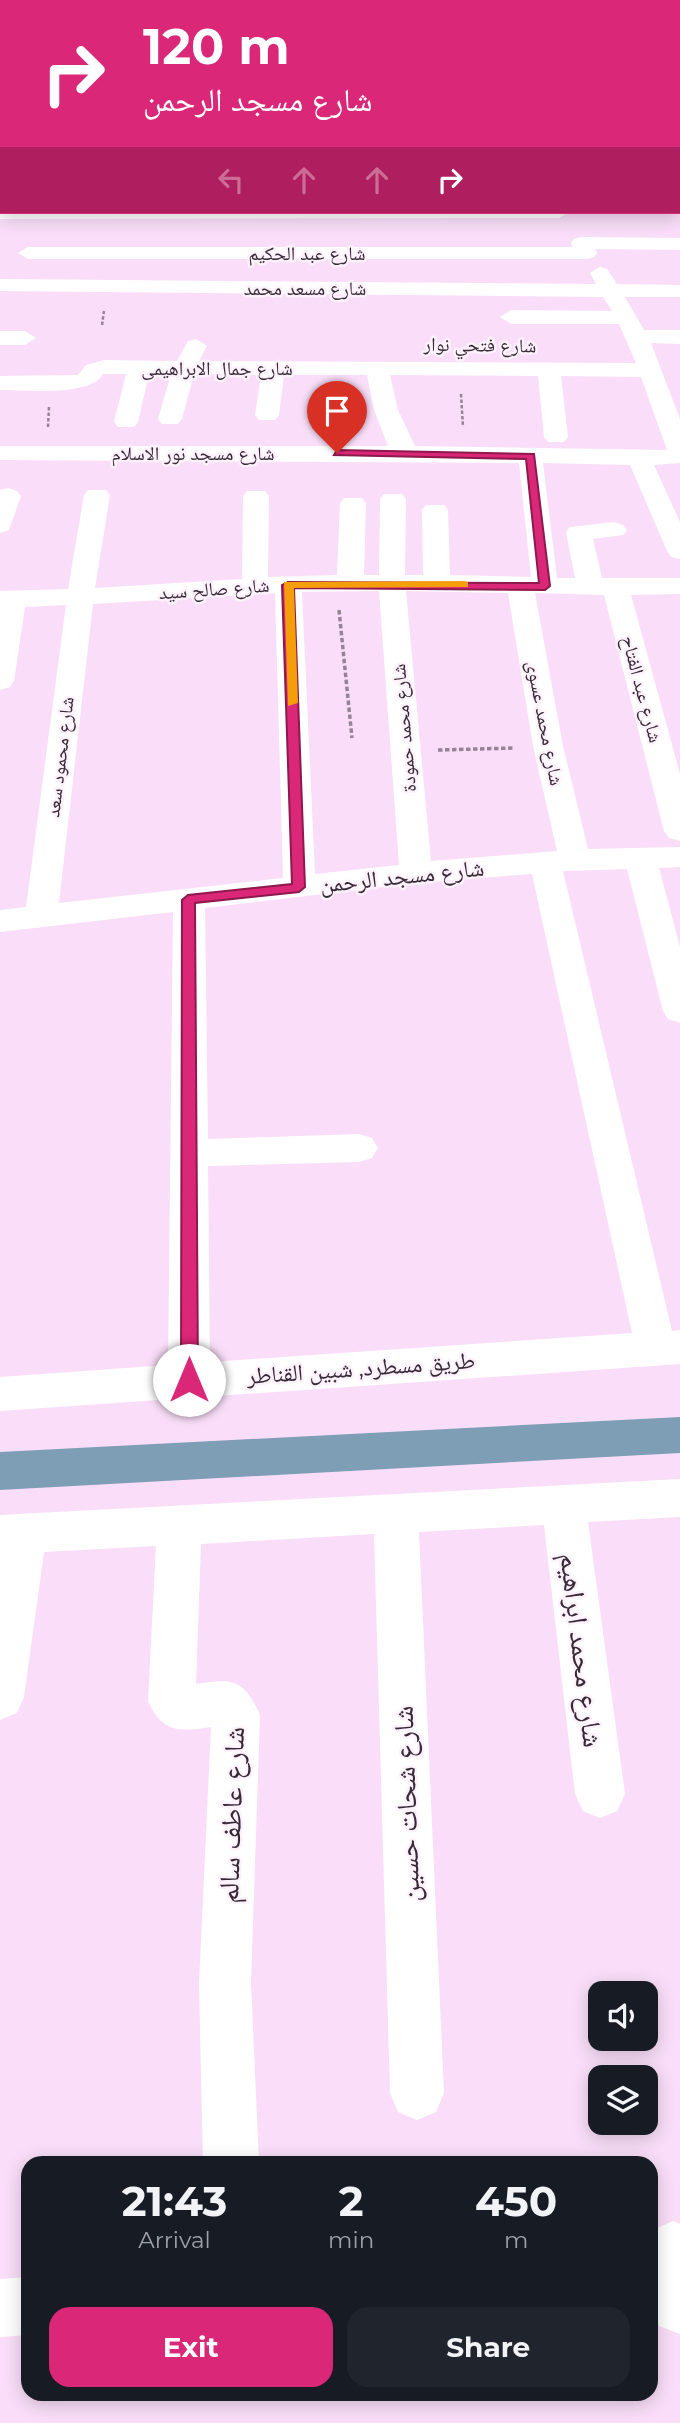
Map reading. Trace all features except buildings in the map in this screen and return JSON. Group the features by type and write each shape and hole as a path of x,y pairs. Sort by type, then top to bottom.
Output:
{"street":[{"path":"282,214 563,215 647,225"},
{"path":"377,369 396,444 464,435 677,435 663,382 611,290 563,215"},
{"path":"588,254 680,244"},
{"name":"شارع عبد الحكيم","path":"28,253 588,254"},
{"path":"311,253 311,288"},
{"path":"588,254 620,267"},
{"name":"شارع مسعد محمد","path":"0,285 680,290"},
{"path":"204,309 208,287"},
{"path":"511,317 635,334 680,337"},
{"path":"614,347 635,334"},
{"path":"292,344 318,335 345,344"},
{"path":"0,338 24,338"},
{"path":"170,344 224,344"},
{"path":"170,419 184,368 197,344"},
{"name":"شارع جمال الابراهيمى","path":"0,383 82,382 99,368 549,370 663,382"},
{"path":"126,422 139,368"},
{"path":"267,415 273,368"},
{"path":"549,370 556,436"},
{"name":"شارع مسجد نور الاسلام","path":"0,453 396,444 530,456 639,458 673,457 677,435"},
{"name":"شارع محمد عسوى","path":"530,456 532,586 560,861 668,1347"},
{"path":"639,458 680,551"},
{"name":"شارع محمود سعد","path":"41,916 80,598 97,495"},
{"path":"0,525 8,496"},
{"path":"255,586 256,496"},
{"name":"شارع محمد حمودة","path":"393,499 392,583 415,873"},
{"path":"343,583 353,503"},
{"path":"435,510 437,584"},
{"name":"شارع عبد الفتاح","path":"614,530 579,532 603,587 680,831"},
{"name":"شارع صالح سيد","path":"7,599 80,598 343,583 680,586"},
{"path":"288,585 299,887"},
{"path":"0,681 7,599"},
{"name":"شارع مسجد الرحمن","path":"0,921 415,873 560,861 680,857"},
{"path":"640,858 680,1011"},
{"path":"188,900 189,1380"},
{"path":"189,1153 359,1148"},
{"name":"طريق مسطرد, شبين القناطر","path":"0,1394 668,1347"},
{"path":"0,1697 12,1535 179,1528 680,1498"},
{"name":"شارع محمد ابراهيم","path":"564,1505 600,1794"},
{"name":"شارع شحات حسين","path":"396,1515 417,2093"},
{"name":"شارع عاطف سالم","path":"179,1528 172,1701 183,1709 226,1702 236,1715 225,1983 231,2156"},
{"path":"668,2250 680,2305"},
{"path":"0,2308 21,2306"}],"path":[{"path":"459,369 464,435"},
{"path":"343,583 352,738"},
{"path":"406,751 548,746"}],"waterway":[{"path":"0,1471 680,1435"}],"slow traffic":[{"path":"292,703 288,585 464,585"}],"route":[{"path":"189,1380 188,900 299,887 288,585 392,583 545,586 530,456 337,453"}]}
